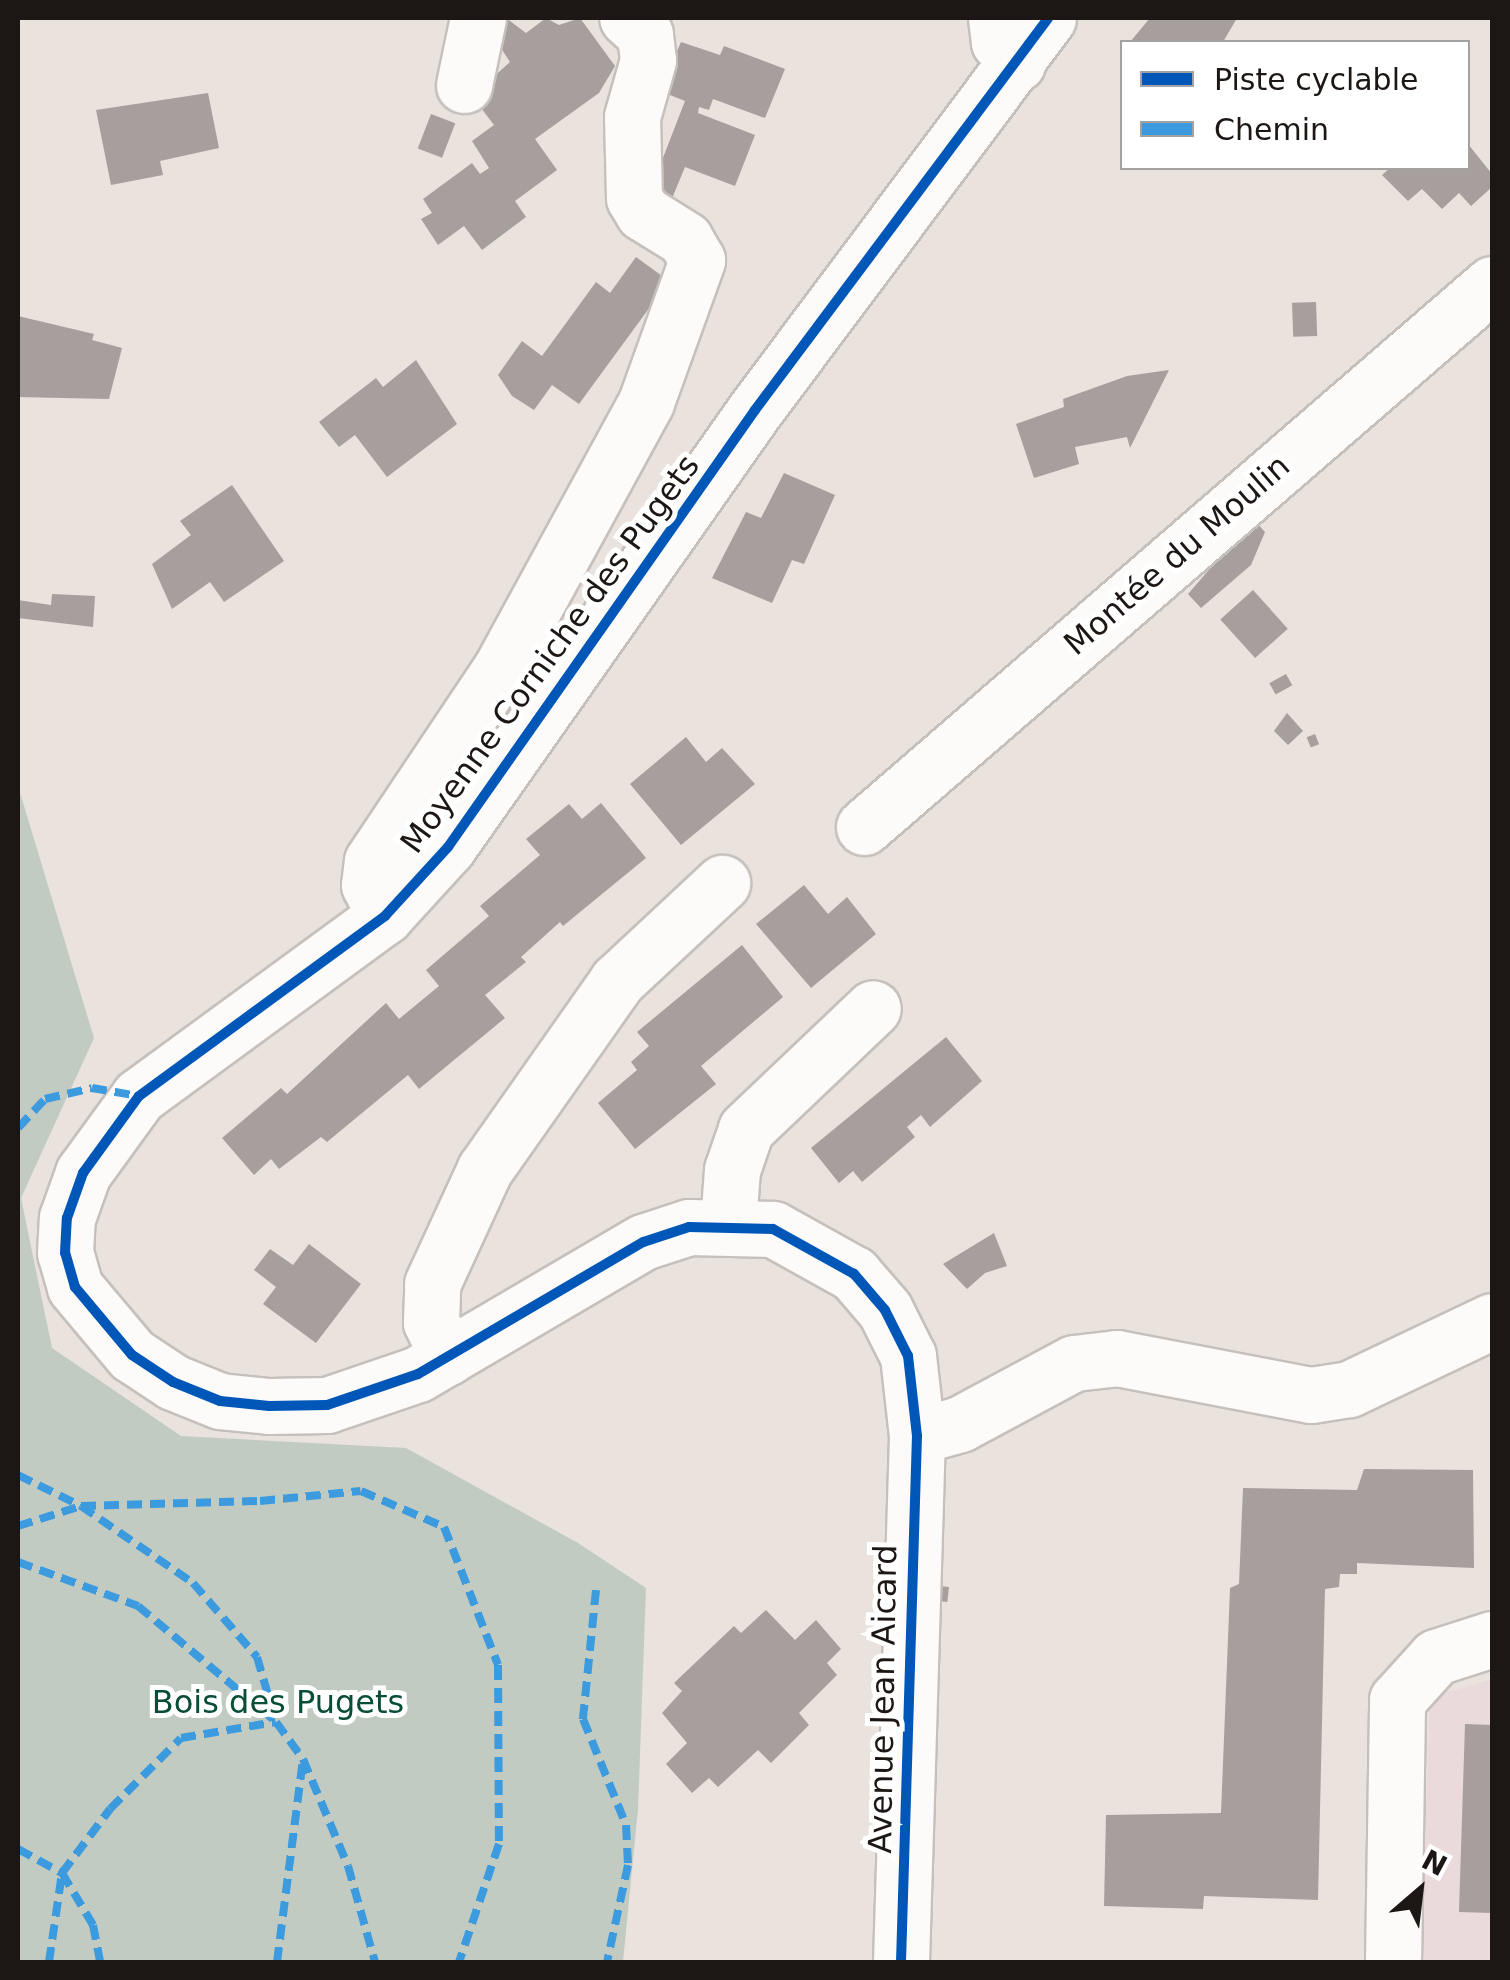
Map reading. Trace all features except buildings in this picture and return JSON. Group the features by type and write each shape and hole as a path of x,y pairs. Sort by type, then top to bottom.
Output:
{"street":[{"path":"464,86 478,18"},
{"path":"384,916 369,884 372,862 500,670 646,402 697,260 685,239 642,213 634,198 632,117 648,60 646,34 627,18"},
{"name":"Moyenne Corniche des Pugets","path":"917,1436 908,1356 885,1310 854,1274 773,1229 728,1224 642,1242 448,1357 327,1405 220,1400 132,1355 75,1287 65,1253 68,1218 83,1173 139,1096 384,916 481,805 1006,40 1048,18"},
{"name":"Montée du Moulin","path":"864,827 1492,284"},
{"path":"448,1357 431,1322 432,1284 485,1169 618,981 722,883"},
{"path":"728,1224 732,1170 746,1129 873,1008"},
{"path":"917,1436 960,1424 1074,1363 1116,1358 1311,1395 1350,1389 1492,1321"},
{"name":"Avenue Jean Aicard","path":"901,1962 917,1436"},
{"path":"1393,1962 1397,1700 1436,1658 1492,1639"}],"shaded area":[{"path":"1492,1679 1492,1962 1421,1962 1430,1698"}],"green space":[{"name":"Bois des Pugets","path":"18,786 94,1038 21,1198 52,1348 181,1436 406,1448 578,1543 646,1588 638,1809 623,1962 18,1962"}],"marked path":[{"path":"18,1128 45,1099 92,1088 139,1096"},
{"path":"18,1475 81,1506 193,1583 257,1657 276,1722 303,1759"},
{"path":"18,1526 81,1506 260,1501 361,1491 444,1527 498,1665 499,1844 459,1962"},
{"path":"18,1562 138,1606 276,1722"},
{"path":"596,1590 583,1719 626,1825 628,1865 607,1962"},
{"path":"49,1962 62,1873 110,1809 181,1738 276,1722"},
{"path":"277,1962 303,1759 348,1866 375,1962"},
{"path":"18,1849 62,1873 93,1925 100,1962"}],"cycle path":[{"path":"901,1962 917,1436 908,1356 885,1310 854,1274 773,1229 689,1227 643,1242 418,1374 327,1405 269,1406 220,1401 173,1382 132,1355 75,1287 65,1253 67,1218 83,1173 139,1096 385,916 448,847 755,410 1048,18"}]}
